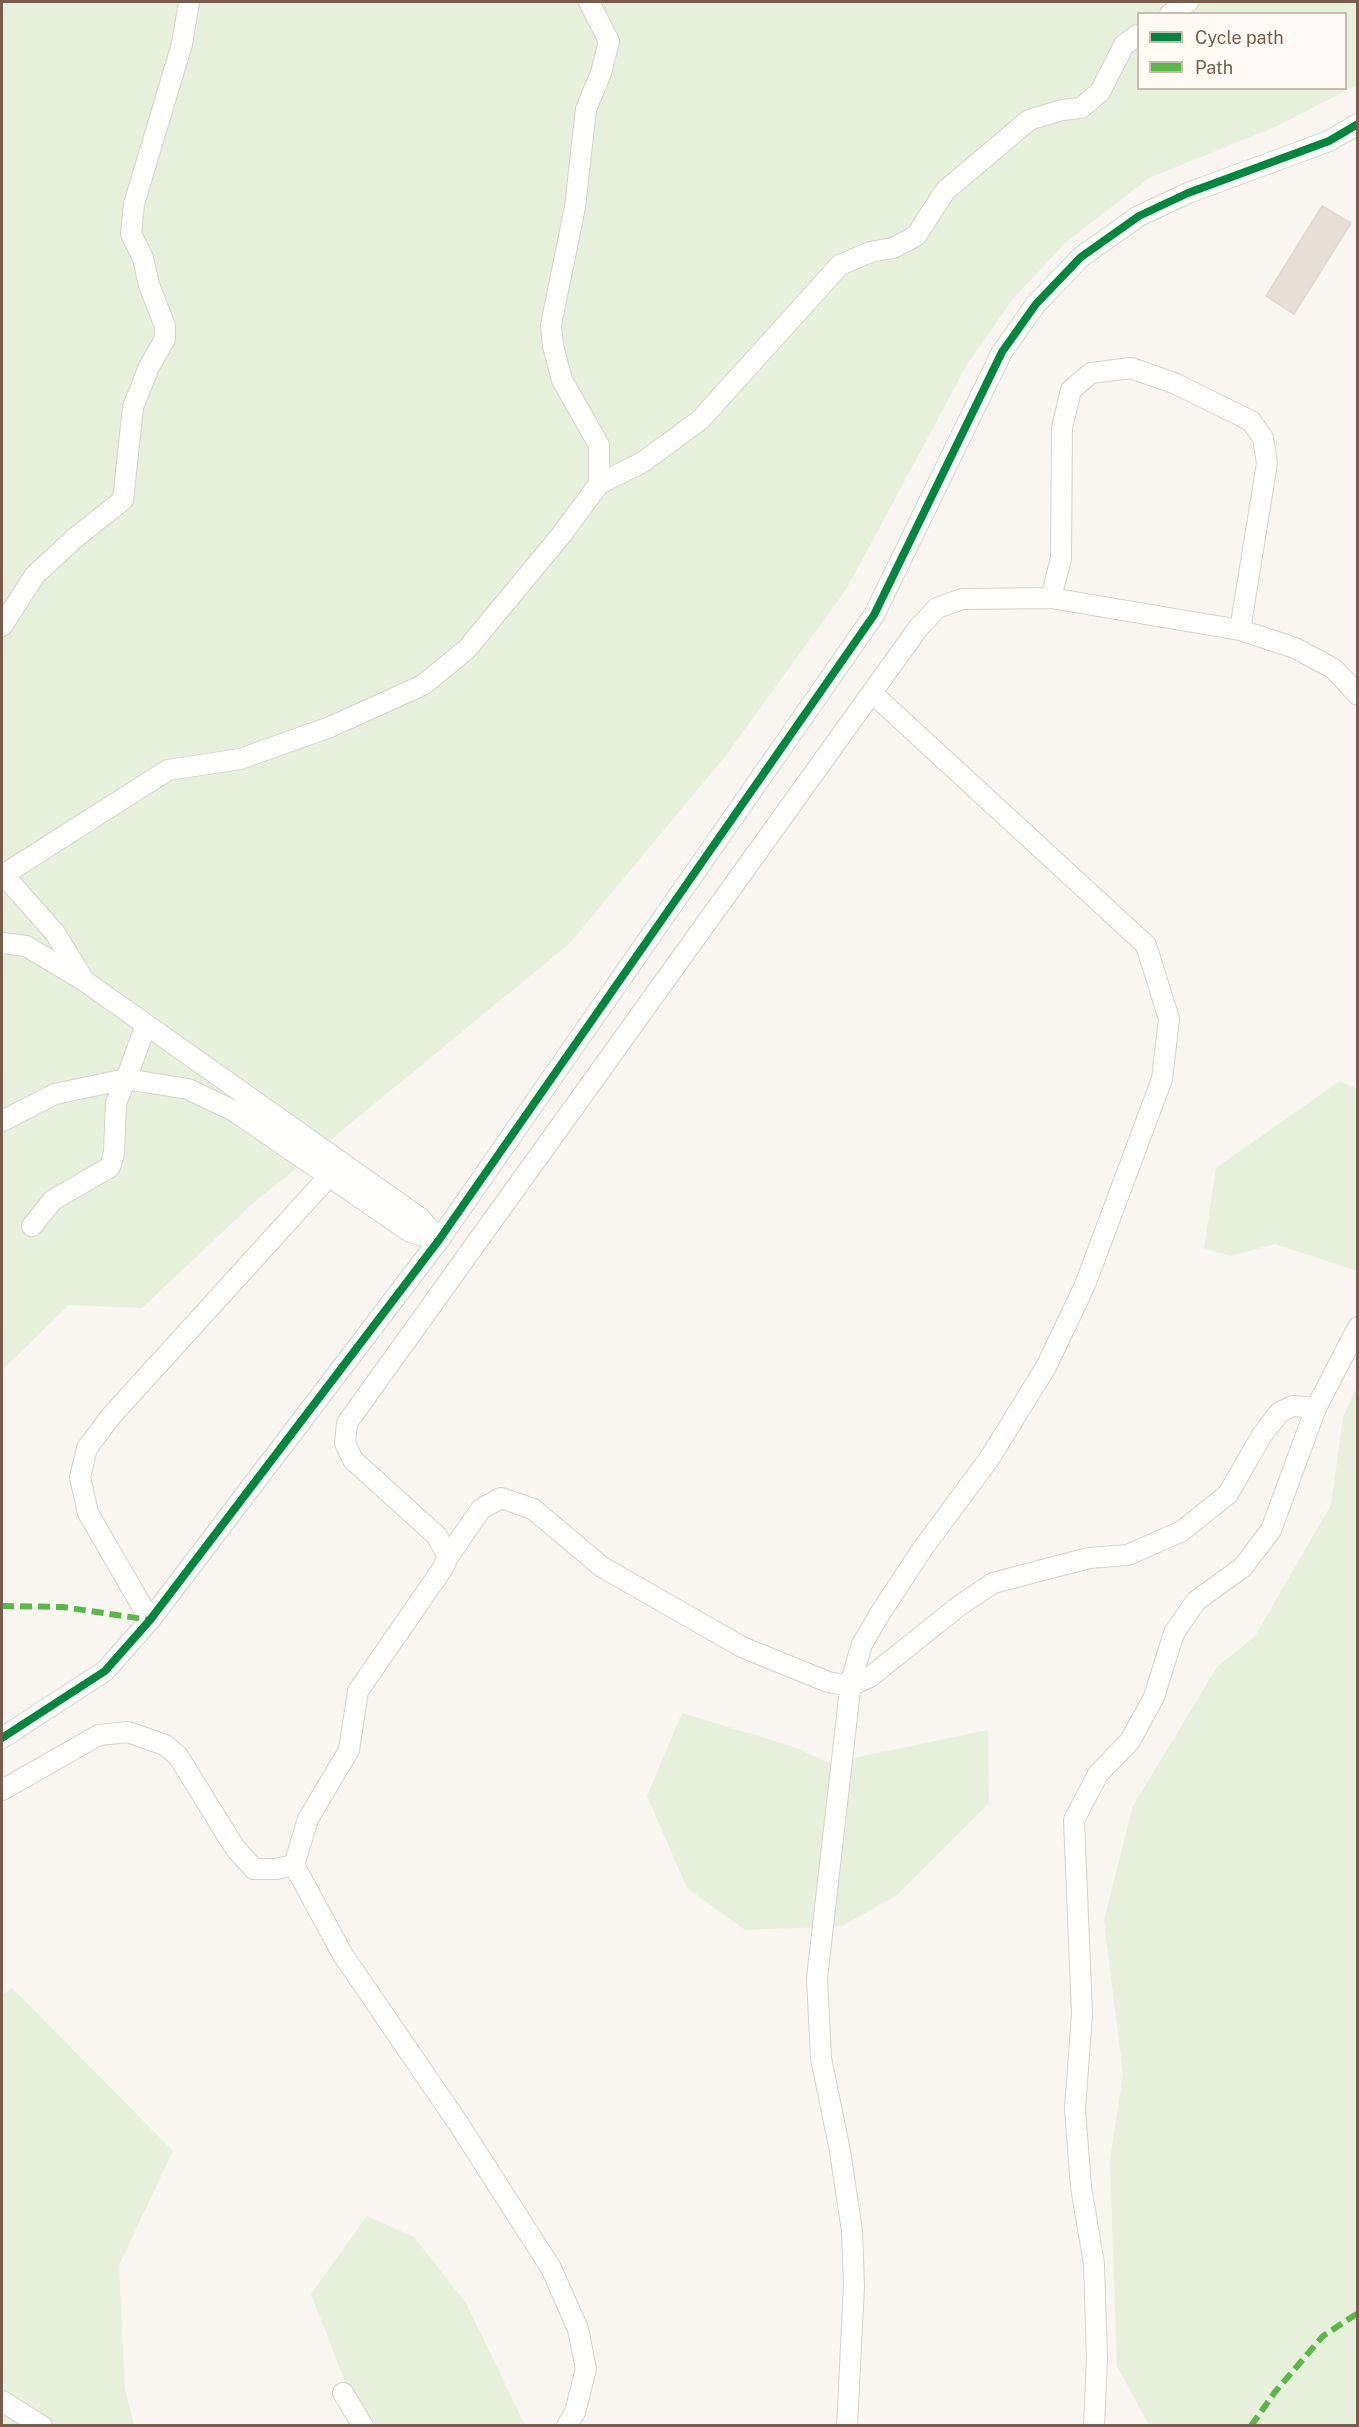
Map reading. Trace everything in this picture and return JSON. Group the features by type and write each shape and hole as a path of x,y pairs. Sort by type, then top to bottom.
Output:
{"street":[{"path":"2,626 35,575 75,538 123,500 133,407 149,368 165,339 165,326 148,285 143,258 131,234 134,204 182,44 189,2"},
{"path":"589,2 609,40 601,73 585,109 575,207 551,325 553,346 562,380 599,445 599,484"},
{"path":"1173,12 1188,2"},
{"path":"83,980 55,933 2,874 168,770 240,759 330,727 423,685 467,649 562,534 599,484 643,462 700,420 840,265 870,252 893,248 916,236 945,190 1029,120 1062,110 1081,108 1100,92 1124,45 1137,36"},
{"path":"2,1738 105,1671 150,1620 439,1240 874,615 1002,352 1036,303 1081,257 1139,216 1188,193 1329,141 1358,124"},
{"path":"1051,598 1061,558 1062,428 1071,390 1091,373 1131,368 1174,383 1251,421 1263,438 1267,463 1240,630"},
{"path":"448,1557 437,1536 352,1460 345,1443 347,1423 919,627 937,608 962,599 1051,598 1240,630 1295,648 1334,669 1358,695"},
{"path":"847,2426 854,2286 852,2231 840,2151 821,2058 818,1978 850,1686 862,1644 923,1548 988,1459 1046,1367 1085,1285 1162,1079 1169,1019 1146,945 872,693"},
{"path":"2,943 26,946 83,980 146,1025 334,1170"},
{"path":"32,1226 53,1200 110,1167 114,1153 116,1103 146,1025"},
{"path":"2,1121 55,1094 126,1079 188,1089 234,1111 420,1218 439,1240"},
{"path":"150,1620 88,1513 80,1477 87,1448 112,1414 334,1170"},
{"path":"1094,2426 1097,2359 1094,2264 1081,2187 1075,2109 1082,2014 1074,1820 1098,1774 1130,1742 1154,1697 1174,1633 1196,1601 1243,1567 1271,1530 1316,1408 1358,1328"},
{"path":"567,2426 575,2412 586,2369 578,2329 551,2268 458,2123 343,1955 294,1865 308,1819 349,1750 358,1691 481,1509 501,1498 533,1509 602,1567 742,1647 828,1682 850,1686 870,1677 959,1606 993,1583 1089,1558 1128,1555 1182,1531 1228,1494 1262,1435 1280,1412 1293,1406 1316,1408"},
{"path":"2,1790 99,1735 128,1732 165,1745 178,1756 235,1848 254,1869 276,1869 294,1865"},
{"path":"343,2393 363,2426"},
{"path":"2,2401 42,2426"}],"green space":[{"path":"2,2 1357,2 1357,85 1275,127 1149,178 1066,242 1012,300 968,363 847,588 724,758 570,943 250,1206 142,1308 69,1305 2,1370"},
{"path":"1340,1081 1357,1089 1357,1271 1275,1244 1230,1256 1204,1248 1216,1168"},
{"path":"1357,1386 1357,2425 1149,2425 1117,2366 1110,2160 1123,2074 1104,1920 1133,1806 1217,1667 1255,1636 1331,1505 1343,1417"},
{"path":"682,1713 791,1746 829,1763 988,1730 989,1803 897,1895 842,1926 745,1930 687,1888 647,1796"},
{"path":"12,1988 173,2151 119,2265 125,2389 134,2425 2,2425 2,1995"},
{"path":"367,2216 414,2237 466,2303 525,2425 362,2425 311,2294"}],"building":[{"path":"1322,206 1351,223 1294,314 1266,296"}],"marked path":[{"path":"2,1606 63,1607 150,1620"},
{"path":"1251,2426 1275,2392 1323,2336 1358,2313"}],"cycle path":[{"path":"2,1738 105,1671 150,1620 439,1240 874,615 1002,352 1036,304 1081,257 1139,216 1188,193 1329,141 1358,124"}]}
